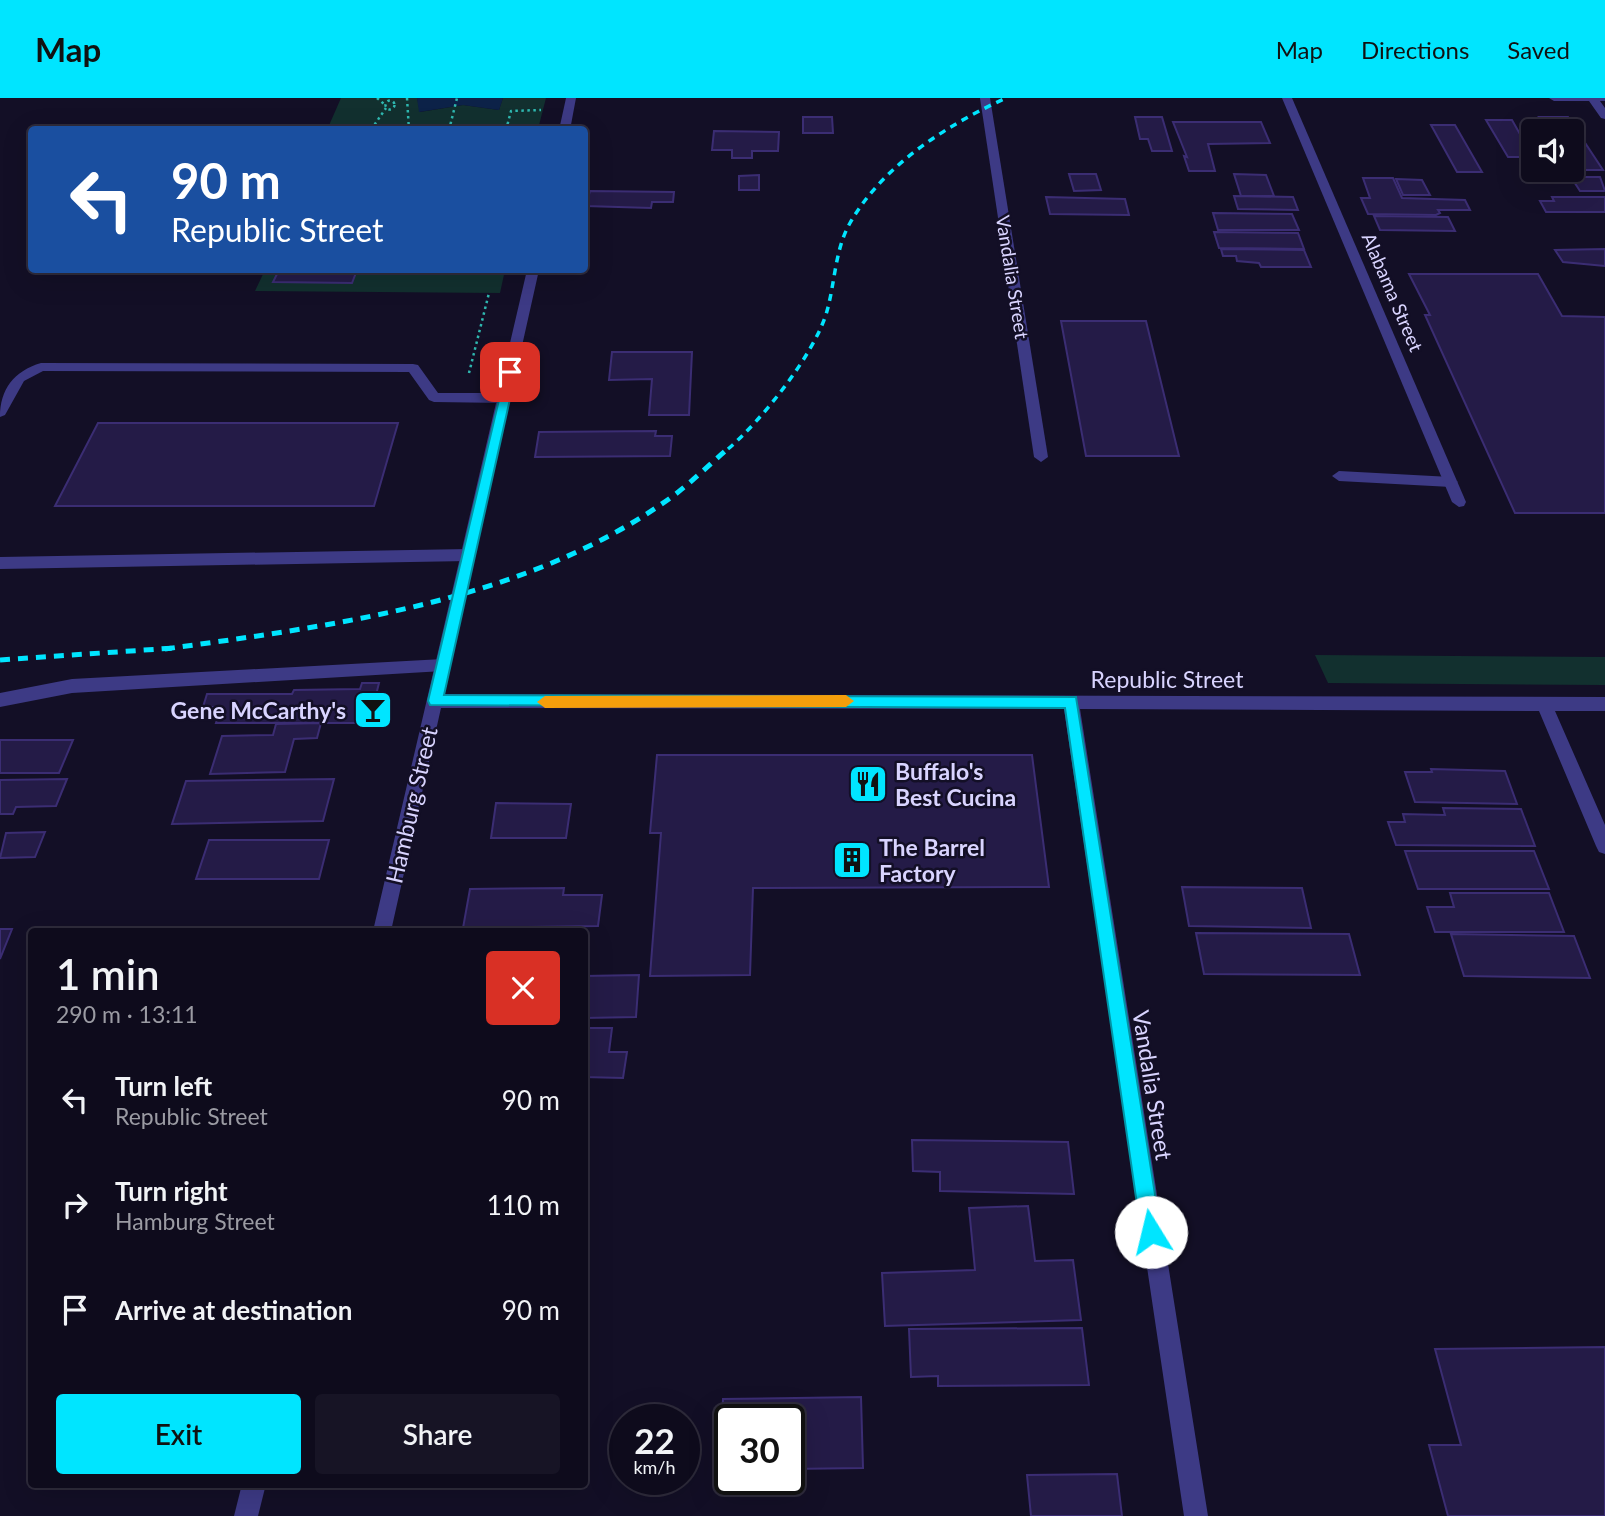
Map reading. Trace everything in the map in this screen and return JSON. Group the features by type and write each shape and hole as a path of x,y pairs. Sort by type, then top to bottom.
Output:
{"street":[{"path":"565,126 571,98"},
{"name":"Vandalia Street","path":"985,98 1041,457"},
{"name":"Alabama Street","path":"1287,98 1460,502"},
{"path":"1554,98 1605,98"},
{"path":"1592,98 1605,116"},
{"name":"Hamburg Street","path":"383,928 532,273"},
{"path":"0,412 19,378 41,367 413,368 434,397 505,398"},
{"path":"1339,476 1451,482"},
{"path":"0,563 468,555"},
{"path":"0,700 72,686 443,665"},
{"name":"Republic Street","path":"435,701 1605,704"},
{"name":"Vandalia Street","path":"1071,702 1196,1516"},
{"path":"1544,704 1605,846"},
{"path":"246,1516 253,1488"}],"path":[{"path":"377,98 385,106"},
{"path":"450,126 457,98"},
{"path":"375,126 385,106 391,101 396,104 407,100 409,126"},
{"path":"507,126 512,111 542,110"},
{"path":"463,397 489,293"}],"green space":[{"path":"341,98 417,98 420,112 463,105 499,110 503,98 546,98 539,126 329,126"},
{"path":"264,273 504,273 500,293 255,291"},
{"path":"1315,655 1605,657 1605,685 1328,683"}],"water":[{"path":"417,98 503,98 499,110 463,105 419,112"}],"building":[{"path":"803,117 832,117 833,133 803,133"},
{"path":"1135,117 1162,117 1172,151 1152,151 1148,139 1140,139"},
{"path":"1539,117 1569,119 1540,119"},
{"path":"1486,120 1512,120 1521,136 1521,157 1508,157"},
{"path":"1173,122 1261,122 1270,143 1208,144 1215,171 1189,171 1184,156 1187,157"},
{"path":"1431,125 1455,125 1482,172 1457,172"},
{"path":"714,131 779,132 778,151 752,151 752,158 732,158 732,150 712,150"},
{"path":"1584,141 1603,170 1584,170"},
{"path":"1069,174 1096,174 1101,190 1074,191"},
{"path":"1234,174 1266,175 1274,196 1241,196"},
{"path":"759,175 759,190 739,190 739,176"},
{"path":"1584,177 1600,177 1605,191 1580,191 1574,182 1584,182"},
{"path":"1363,178 1393,178 1402,198 1465,200 1470,210 1438,210 1440,213 1436,215 1368,214 1361,198 1370,198"},
{"path":"1396,179 1422,180 1430,195 1403,195"},
{"path":"590,191 674,192 673,202 652,202 651,208 588,206"},
{"path":"1234,196 1293,197 1298,210 1238,209"},
{"path":"1046,197 1125,199 1129,215 1050,214"},
{"path":"1552,197 1605,197 1605,212 1546,212 1540,201 1554,201"},
{"path":"1213,213 1292,214 1299,230 1218,230"},
{"path":"1374,216 1448,217 1455,231 1380,230"},
{"path":"1214,232 1298,233 1304,249 1219,248"},
{"path":"1221,249 1304,250 1311,267 1261,267 1259,263 1237,261 1236,256 1223,256"},
{"path":"1605,249 1605,266 1563,262 1555,250"},
{"path":"278,273 356,273 352,283 273,282"},
{"path":"1409,274 1538,274 1562,316 1605,317 1605,513 1515,513 1425,315 1430,315"},
{"path":"1061,321 1146,321 1179,456 1086,456"},
{"path":"612,352 692,352 689,415 649,415 652,379 609,380"},
{"path":"98,423 398,423 374,506 55,506"},
{"path":"656,431 655,436 672,436 670,456 535,457 539,432"},
{"path":"362,683 379,683 369,723 216,723 222,707 203,707 207,694 292,694 294,690 360,689"},
{"path":"321,723 317,738 294,739 285,772 210,774 222,736 273,735 276,724"},
{"path":"0,740 73,740 59,773 0,773"},
{"name":"The Barrel Factory","path":"657,755 1032,755 1049,887 753,888 750,975 650,976 661,833 650,833"},
{"path":"1431,769 1505,771 1517,804 1415,802 1405,772 1432,772"},
{"path":"67,779 56,806 16,807 13,814 0,814 0,780"},
{"path":"334,779 323,821 172,824 186,781"},
{"path":"496,803 571,804 566,838 491,838"},
{"path":"1443,808 1521,809 1535,846 1396,845 1388,822 1405,822 1403,814 1445,815"},
{"path":"45,832 35,857 0,858 6,833"},
{"path":"209,840 329,840 319,879 196,879"},
{"path":"1405,851 1534,851 1549,889 1418,889"},
{"path":"1182,887 1302,888 1311,928 1189,926"},
{"path":"564,888 563,895 602,895 598,926 463,928 470,889"},
{"path":"1450,893 1549,893 1564,932 1435,932 1427,907 1454,907"},
{"path":"0,929 12,929 0,959"},
{"path":"1196,933 1349,934 1360,975 1204,974"},
{"path":"1451,934 1574,936 1590,978 1464,976"},
{"path":"639,975 636,1017 588,1018 588,976"},
{"path":"588,1028 612,1028 609,1052 627,1052 623,1078 588,1077"},
{"path":"912,1140 1068,1142 1074,1194 940,1191 940,1172 913,1171"},
{"path":"1028,1206 1035,1261 1073,1260 1081,1320 885,1326 882,1273 975,1270 969,1208"},
{"path":"1082,1328 1089,1385 938,1386 938,1376 911,1377 909,1329"},
{"path":"1605,1347 1605,1516 1448,1516 1429,1445 1461,1445 1435,1349"},
{"path":"861,1397 863,1468 805,1469 805,1404 723,1404 723,1399"},
{"path":"1117,1474 1122,1516 1031,1516 1027,1475"}],"railway":[{"path":"728,449 771,404 811,347 827,311 845,233 864,202 898,165 918,149 961,121 1006,98"},
{"path":"170,648 364,618 430,603 494,584 557,561 617,532 673,496 730,447"},
{"path":"0,660 170,648"},
{"path":"165,649 170,648"}],"slow traffic":[{"path":"545,702 846,701"}],"place":[{"name":"Gene McCarthy's","path":"373,710"},
{"name":"Buffalo's Best Cucina","path":"868,784"},
{"name":"The Barrel Factory","path":"852,860"}],"route":[{"path":"510,372 435,701 1071,702 1151,1232"}]}
